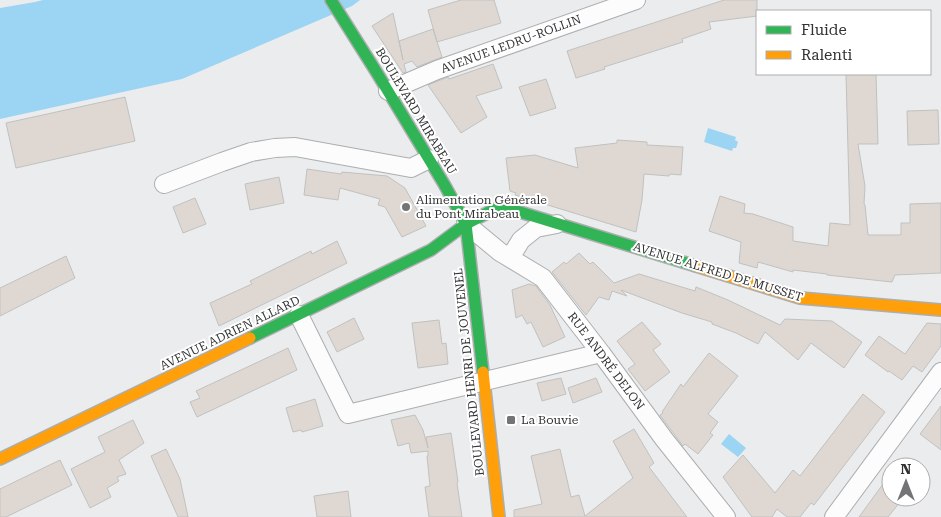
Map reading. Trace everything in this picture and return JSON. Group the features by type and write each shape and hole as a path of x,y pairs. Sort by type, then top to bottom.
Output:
{"street":[{"name":"BOULEVARD MIRABEAU","path":"332,0 452,197 466,224"},
{"name":"AVENUE LEDRU-ROLLIN","path":"388,91 437,70 636,0"},
{"path":"164,184 251,152 276,148 295,147 411,168 429,159"},
{"name":"AVENUE ALFRED DE MUSSET","path":"466,224 495,209 510,209 800,298 941,310"},
{"name":"RUE ANDRÉ DELON","path":"466,224 500,252 543,278 664,439 726,517"},
{"name":"AVENUE ADRIEN ALLARD","path":"0,459 431,250 466,224"},
{"name":"BOULEVARD HENRI DE JOUVENEL","path":"466,224 499,517"},
{"path":"510,258 522,240 536,228 558,224"},
{"path":"299,315 348,414 601,354"},
{"path":"834,517 941,372"}],"water":[{"path":"43,0 360,0 352,6 182,79 0,119 0,8"},
{"path":"708,128 736,137 735,140 738,142 736,148 733,148 732,151 704,142"},
{"path":"729,434 746,448 738,457 721,444"}],"building":[{"path":"461,0 494,0 501,23 437,42 428,10"},
{"path":"724,0 757,0 756,16 709,22 711,29 682,39 683,42 576,78 567,51"},
{"path":"393,13 403,60 399,41 433,29 442,57 417,67 412,61 404,64 406,72 403,73 372,26"},
{"path":"493,64 502,88 476,96 487,117 461,133 428,85"},
{"path":"846,75 876,75 878,144 858,144 865,186 864,204 868,235 901,235 901,223 910,223 910,204 941,203 941,273 895,275 892,282 793,270 793,272 758,262 757,268 739,263 741,242 709,231 720,196 745,204 744,213 753,214 793,227 793,241 828,246 830,223 850,225"},
{"path":"546,79 556,108 530,116 519,87"},
{"path":"125,97 135,141 16,168 6,123"},
{"path":"938,110 939,144 908,145 907,111"},
{"path":"617,140 647,142 647,145 683,147 681,175 644,174 642,200 636,232 515,195 516,193 510,191 506,158 535,155 578,168 575,148 617,143"},
{"path":"307,169 341,174 342,172 387,176 405,188 426,226 402,237 385,207 378,205 380,199 340,188 338,200 304,195"},
{"path":"279,177 284,203 250,210 245,184"},
{"path":"195,198 206,224 183,233 173,207"},
{"path":"337,241 347,263 219,326 210,303 252,284 250,281 311,251 312,254"},
{"path":"579,253 590,264 593,262 614,283 639,274 695,291 696,287 780,325 785,319 832,321 862,342 844,368 811,343 798,360 765,332 758,344 712,324 712,322 621,290 627,296 612,291 609,300 599,297 586,315 552,272 564,262 566,264"},
{"path":"66,256 75,278 0,316 0,288"},
{"path":"529,284 536,286 550,305 565,337 543,347 531,322 527,324 522,315 516,318 512,290"},
{"path":"354,318 364,339 337,352 327,332"},
{"path":"439,320 442,344 446,343 448,364 418,368 412,323"},
{"path":"642,322 661,344 653,350 670,372 645,391 628,369 635,364 617,341"},
{"path":"927,323 941,324 941,346 922,372 913,366 902,380 865,355 879,336 905,354"},
{"path":"288,348 297,370 197,417 190,402 200,398 196,391"},
{"path":"709,353 738,376 708,414 718,422 710,433 713,435 698,454 685,444 683,446 660,415 681,384 683,387"},
{"path":"561,378 566,394 542,401 537,383"},
{"path":"596,378 602,392 573,403 568,388"},
{"path":"863,394 885,412 814,505 811,503 800,517 787,517 777,509 772,517 752,517 723,477 743,455 775,493 793,470 800,476"},
{"path":"315,399 323,426 302,432 301,430 293,432 286,408"},
{"path":"941,406 941,450 920,434"},
{"path":"415,415 423,430 428,448 426,437 451,433 462,517 429,517 425,487 430,486 428,451 411,453 409,443 398,446 391,420"},
{"path":"133,420 144,443 119,460 126,474 117,477 119,481 107,488 111,497 90,508 71,469 105,452 98,437"},
{"path":"634,429 654,463 649,467 687,517 514,517 514,510 542,504 531,456 560,449 571,497 579,495 585,516 633,478 613,441"},
{"path":"166,449 180,479 188,517 178,517 151,456"},
{"path":"60,460 72,485 6,517 0,517 0,489"},
{"path":"881,487 881,507 896,507 888,517 859,517"},
{"path":"348,491 351,517 317,517 314,496"}],"traffic: fast":[{"path":"331,0 444,184 466,224 483,372"},
{"path":"250,338 431,250 466,224 495,209 510,209 696,266"}],"traffic: slow":[{"path":"696,266 800,298 941,310"},
{"path":"0,459 250,338"},
{"path":"483,372 499,517"}],"place":[{"name":"Alimentation Générale du Pont Mirabeau","path":"406,207"},
{"name":"La Bouvie","path":"511,420"}]}
